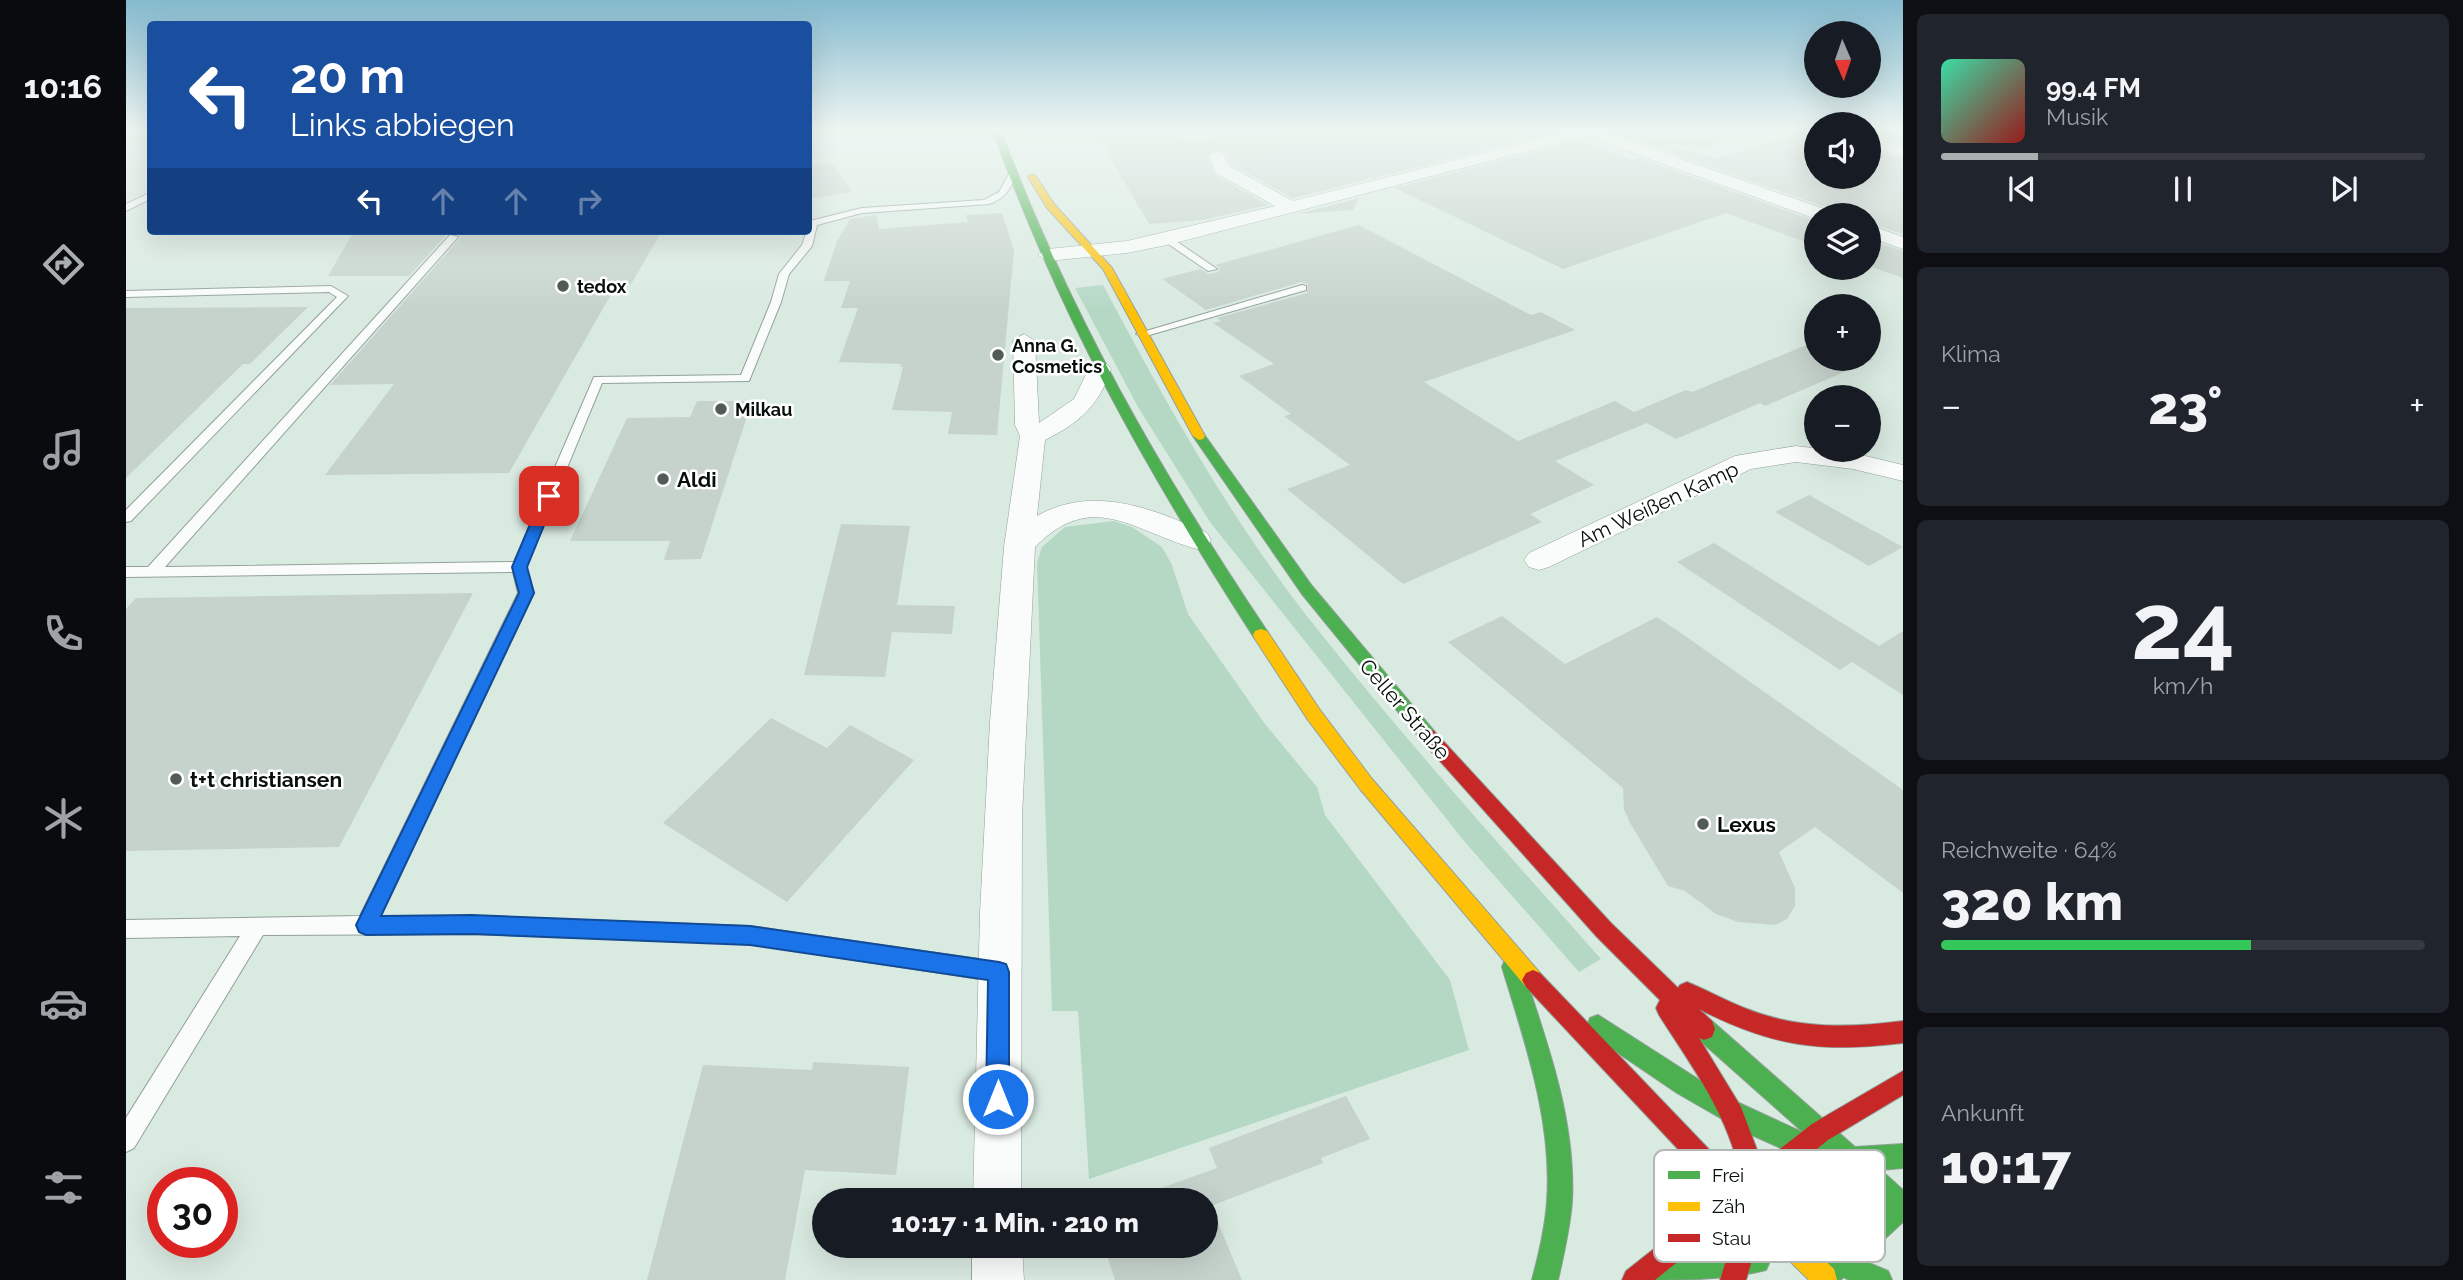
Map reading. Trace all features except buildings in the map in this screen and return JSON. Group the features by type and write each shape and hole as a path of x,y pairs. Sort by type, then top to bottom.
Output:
{"main road":[{"path":"1019,191 1099,369 1197,540 1270,654 1366,784 1507,952 1563,1015 1694,1150"},
{"name":"Celler Straße","path":"1040,191 1043,198 1115,279 1142,334 1204,443 1258,524 1343,637 1441,752 1642,968 1840,1150"},
{"path":"1507,952 1574,1008 1638,1055 1727,1110 1822,1150"},
{"path":"1507,952 1547,1082 1559,1140 1561,1202 1557,1238 1545,1280"},
{"path":"1642,968 1748,1023 1777,1032 1839,1040 1903,1032"},
{"path":"1642,968 1713,1083 1744,1150"},
{"path":"1797,1150 1820,1132 1903,1082"},
{"path":"1885,1222 1903,1207 1900,1161"},
{"name":"Celler Straße","path":"1885,1191 1903,1207"},
{"path":"1635,1280 1661,1262"},
{"path":"1652,1280 1736,1273 1771,1262"},
{"path":"1809,1262 1825,1279 1838,1262 1879,1280"}],"street":[{"path":"1261,191 1289,206"},
{"path":"1048,255 1093,252 1167,239 1345,191"},
{"path":"1756,191 1804,208"},
{"path":"1881,235 1903,243"},
{"path":"997,1188 999,972 1006,719 1018,547 1033,436 1027,425 1024,341"},
{"path":"1033,436 1067,420 1092,396 1099,369"},
{"name":"Am Weißen Kamp","path":"1539,560 1744,463 1796,454 1853,461 1903,473"},
{"path":"1018,547 1032,530 1048,519 1083,509 1133,512 1197,540"},
{"path":"997,1258 998,1280"}],"lane":[{"path":"812,227 813,223 829,216 992,200 1003,191"},
{"path":"126,208 147,198"},
{"path":"366,925 526,593 519,567 598,379 745,379 776,302 784,274 807,246 810,235"},
{"path":"152,572 453,237"},
{"path":"1167,239 1212,269"},
{"path":"1142,334 1302,288"},
{"path":"126,294 331,289 343,296 126,518"},
{"path":"126,572 519,567"},
{"path":"126,929 472,925 750,936 999,972"},
{"path":"126,1140 257,926"}],"green space":[{"path":"1103,285 1203,463 1287,590 1422,755 1601,959 1579,972 1464,841 1210,522 1138,407 1075,288"},
{"path":"1114,521 1132,527 1162,547 1172,565 1188,614 1265,724 1317,787 1325,815 1450,980 1469,1050 1089,1179 1078,1011 1052,1011 1037,563 1042,547 1065,527"}],"traffic: fast":[{"path":"1018,191 1079,328 1112,392 1184,516 1261,635"},
{"path":"1199,436 1307,590 1428,736"},
{"path":"1512,967 1546,1083 1559,1161 1560,1200 1555,1240 1545,1280"},
{"path":"1598,1026 1718,1105 1751,1123 1817,1150"},
{"path":"1704,1029 1840,1150"},
{"path":"1885,1158 1903,1156"},
{"path":"1885,1190 1902,1205"},
{"path":"1902,1205 1903,1210"},
{"path":"1885,1222 1903,1205"},
{"path":"1652,1280 1751,1262"},
{"path":"1838,1262 1879,1280"},
{"path":"1825,1277 1841,1262"}],"traffic: slow":[{"path":"1041,191 1050,206 1107,268 1199,436"},
{"path":"1261,635 1314,715 1366,784 1533,980"},
{"path":"1808,1262 1825,1278"}],"traffic: jam":[{"path":"1428,736 1604,930 1704,1029"},
{"path":"1533,980 1694,1150"},
{"path":"1687,992 1743,1018 1791,1033 1841,1038 1903,1032"},
{"path":"1667,1008 1721,1093 1746,1150"},
{"path":"1798,1150 1820,1132 1903,1082"},
{"path":"1635,1280 1658,1262"},
{"path":"1733,1280 1739,1262"}],"place":[{"name":"tedox","path":"563,286"},
{"name":"Anna G. Cosmetics","path":"998,355"},
{"name":"Milkau","path":"721,409"},
{"name":"Aldi","path":"663,479"},
{"name":"t+t christiansen","path":"176,779"},
{"name":"Lexus","path":"1703,824"}],"route":[{"path":"549,496 519,567 526,593 366,925 577,928 750,936 999,972 998,1099"}]}
